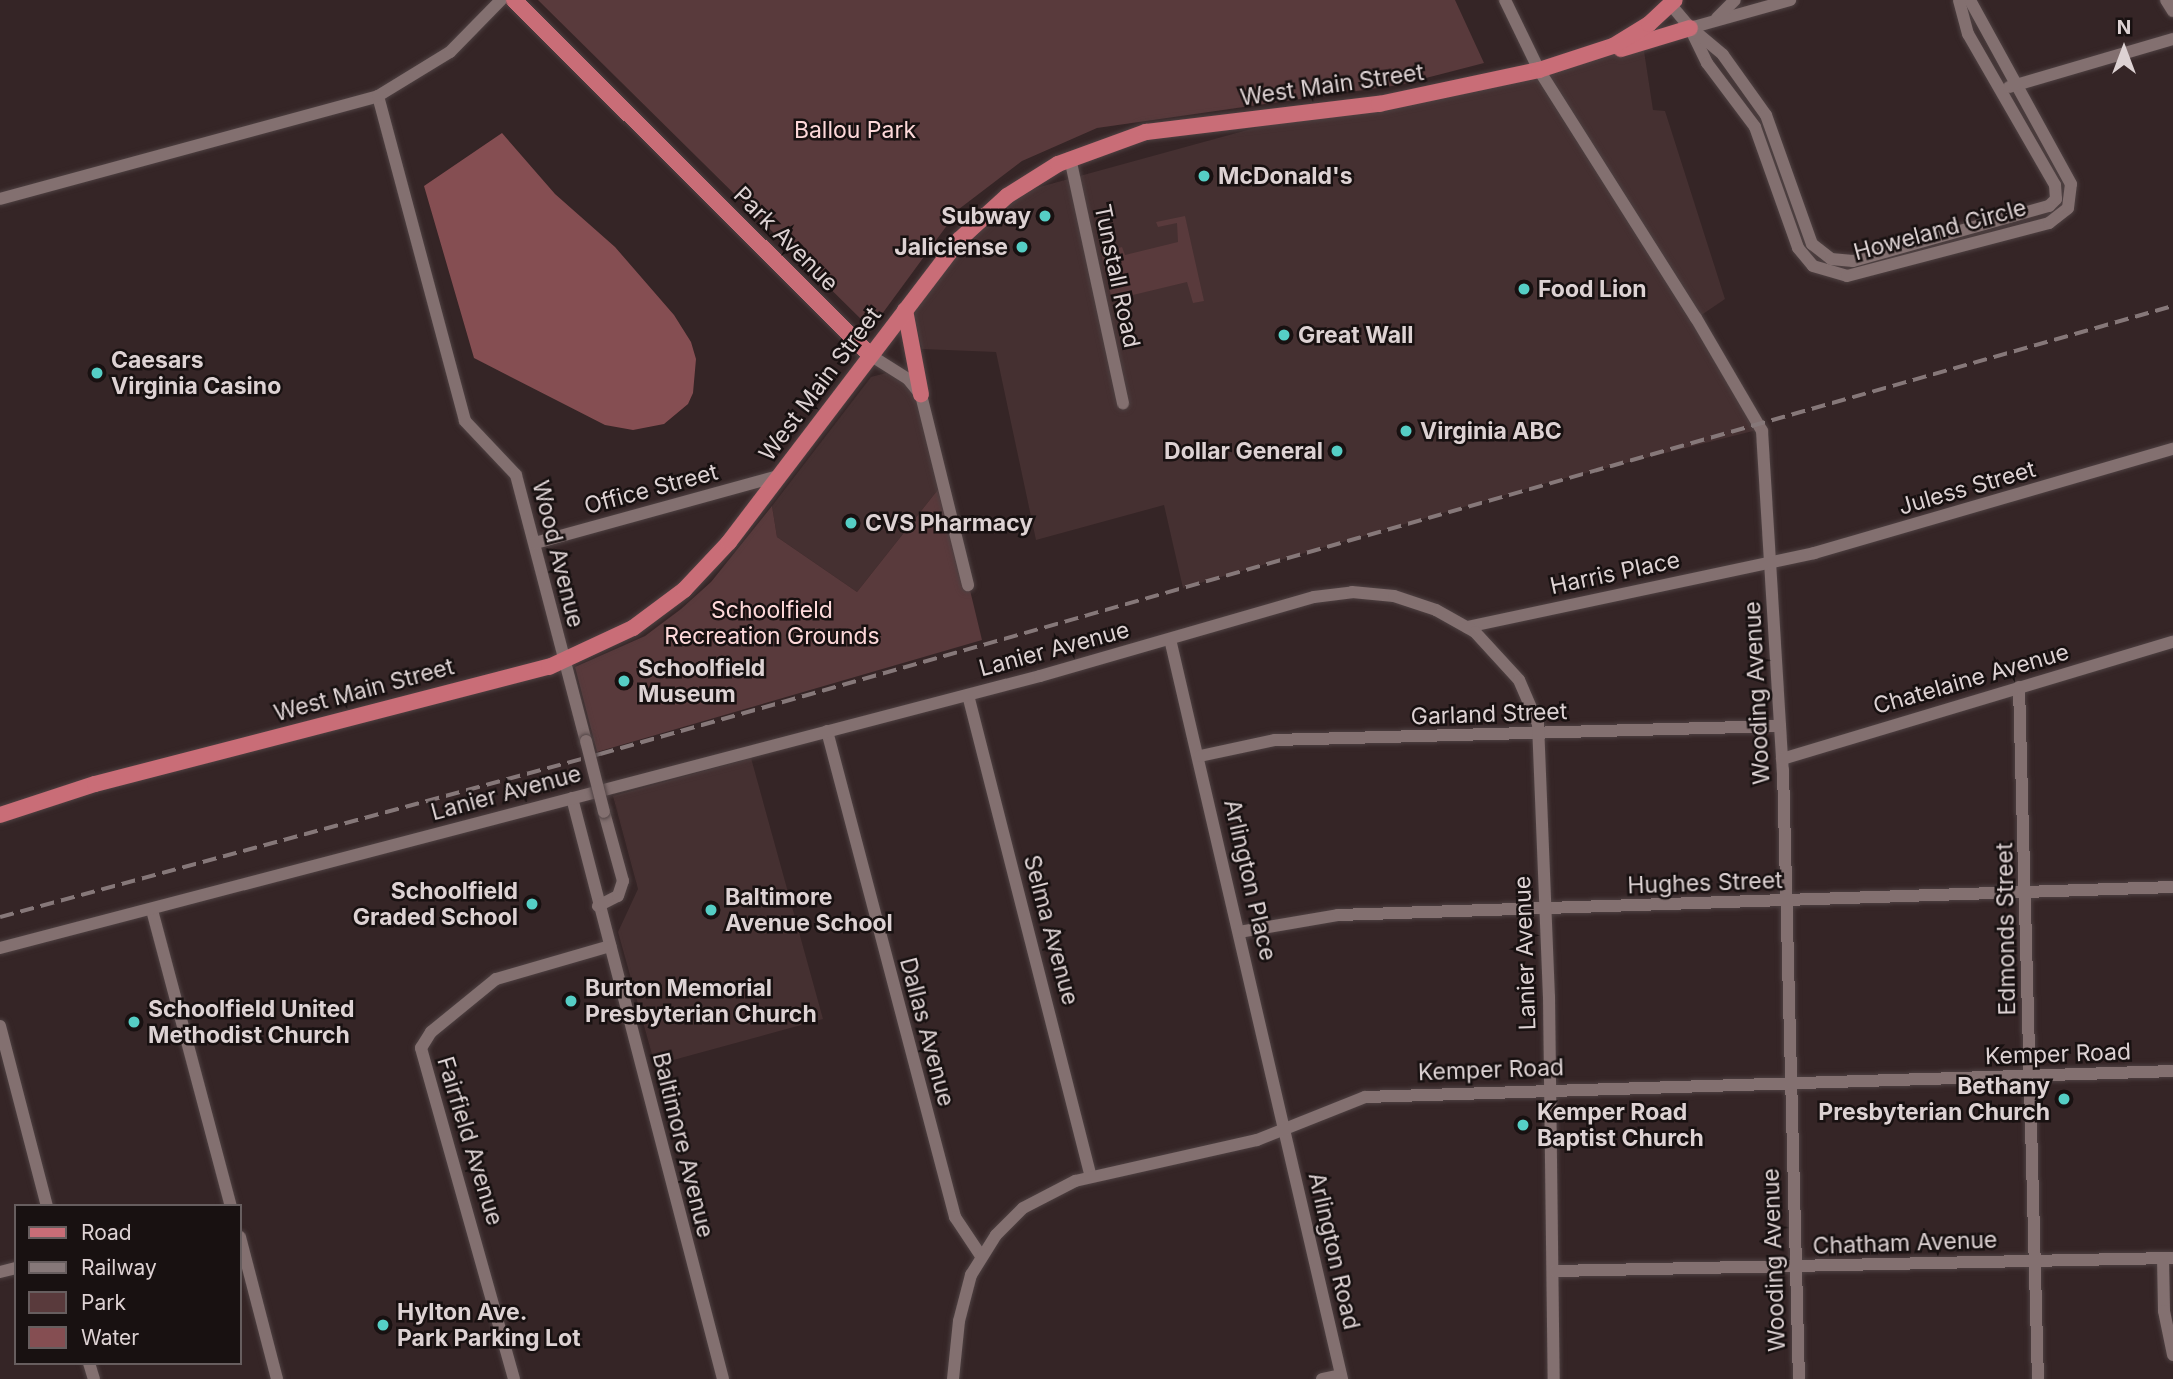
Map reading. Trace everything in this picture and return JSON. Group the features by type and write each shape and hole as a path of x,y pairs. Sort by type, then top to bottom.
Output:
{"main road":[{"name":"Park Avenue","path":"514,0 870,355"},
{"name":"West Main Street","path":"0,815 95,784 564,662 634,628 665,606 709,565 905,310 982,217 1032,178 1070,158 1146,132 1379,104 1539,70 1584,57 1634,35 1673,2"},
{"path":"1584,57 1690,28"},
{"path":"905,310 921,395"}],"street":[{"path":"0,199 378,96 441,59 501,0"},
{"name":"Wooding Avenue","path":"1505,0 1539,70 1756,415 1764,443 1782,759 1798,1379"},
{"path":"1717,18 1734,0"},
{"path":"1690,28 1717,18 1737,17 1790,0"},
{"name":"Howeland Circle","path":"1690,28 1723,55 1762,107 1812,244 1830,259 1863,259 2049,206 2056,199 2057,189 1968,34 1959,0"},
{"name":"Howeland Circle","path":"1673,2 1690,28 1707,63 1748,114 1802,254 1819,270 1838,276 1866,273 2049,223 2068,208 2071,184 1970,0"},
{"path":"2166,0 2173,11"},
{"path":"1999,90 2173,39"},
{"name":"Wood Avenue","path":"378,96 465,421 516,475 535,542 622,881 618,896 598,906"},
{"path":"1748,114 1762,107"},
{"path":"2041,161 2057,156"},
{"name":"Tunstall Road","path":"1070,158 1123,403"},
{"path":"1771,173 1786,167"},
{"path":"2021,214 2025,229"},
{"path":"1792,233 1805,229"},
{"path":"1863,259 1866,273"},
{"name":"Park Avenue","path":"870,355 908,379 921,395"},
{"path":"921,395 968,585"},
{"name":"Juless Street","path":"1772,563 2173,449"},
{"name":"Office Street","path":"535,542 778,476"},
{"name":"Harris Place","path":"1467,627 1772,563"},
{"name":"Lanier Avenue","path":"0,948 968,695 1314,597 1352,592 1413,601 1467,627 1519,680 1532,704 1539,733 1555,1271 1554,1379"},
{"name":"Arlington Place","path":"1170,639 1200,756 1286,1132"},
{"name":"Chatelaine Avenue","path":"1782,759 2173,642"},
{"name":"Edmonds Street","path":"2019,687 2038,1379"},
{"name":"Selma Avenue","path":"968,695 1091,1177"},
{"name":"Garland Street","path":"1200,756 1275,740 1780,726"},
{"name":"Dallas Avenue","path":"827,731 955,1217 981,1256"},
{"name":"Baltimore Avenue","path":"572,798 723,1379"},
{"name":"Hughes Street","path":"1239,932 1338,915 2173,887"},
{"path":"152,910 230,1204"},
{"name":"Fairfield Avenue","path":"514,1379 421,1048 431,1032 496,979 610,946"},
{"path":"0,1026 46,1204"},
{"name":"Kemper Road","path":"953,1379 964,1297 981,1256 1023,1208 1055,1188 1091,1177 1286,1132 1348,1102 1377,1094 2173,1071"},
{"name":"Arlington Road","path":"1286,1132 1342,1377"},
{"path":"242,1245 277,1379"},
{"path":"2168,1258 2165,1319 2173,1355"},
{"name":"Chatham Avenue","path":"1555,1271 2168,1258"},
{"path":"1322,1379 1342,1377"}],"shaded area":[{"path":"1637,45 1644,51 1653,110 1665,111 1725,299 1697,318 1761,429 1554,481 1183,588 1164,505 1036,540 996,352 922,349 911,302 1007,196 1309,113"},
{"path":"894,371 914,385 944,482 857,592 777,537 772,506 871,377"},
{"name":"Baltimore Avenue School","path":"751,758 823,1019 655,1065 618,932 638,889 613,796"}],"green space":[{"name":"Ballou Park","path":"538,0 1455,0 1484,63 1399,85 1097,128 1022,161 959,209 871,329"},
{"path":"1185,216 1204,301 1193,303 1187,282 1112,300 1101,253 1122,247 1125,255 1178,242 1177,223 1158,227 1156,222"},
{"name":"Schoolfield Recreation Grounds","path":"944,482 982,640 597,752 575,667 645,636 681,609 711,582 772,506 777,537 857,592"}],"water":[{"path":"502,133 555,194 615,247 674,315 691,342 696,359 693,393 688,404 664,424 633,430 605,425 474,358 424,186"}],"railway":[{"path":"0,917 600,754 2173,306"}],"place":[{"name":"McDonald's","path":"1204,176"},
{"name":"Subway","path":"1045,216"},
{"name":"Jaliciense","path":"1022,247"},
{"name":"Food Lion","path":"1524,289"},
{"name":"Great Wall","path":"1284,335"},
{"name":"Caesars Virginia Casino","path":"97,373"},
{"name":"Virginia ABC","path":"1406,431"},
{"name":"Dollar General","path":"1337,451"},
{"name":"CVS Pharmacy","path":"851,523"},
{"name":"Schoolfield Museum","path":"624,681"},
{"name":"Schoolfield Graded School","path":"532,904"},
{"name":"Baltimore Avenue School","path":"711,910"},
{"name":"Burton Memorial Presbyterian Church","path":"571,1001"},
{"name":"Schoolfield United Methodist Church","path":"134,1022"},
{"name":"Bethany Presbyterian Church","path":"2064,1099"},
{"name":"Kemper Road Baptist Church","path":"1523,1125"},
{"name":"Hylton Ave. Park Parking Lot","path":"383,1325"}]}
